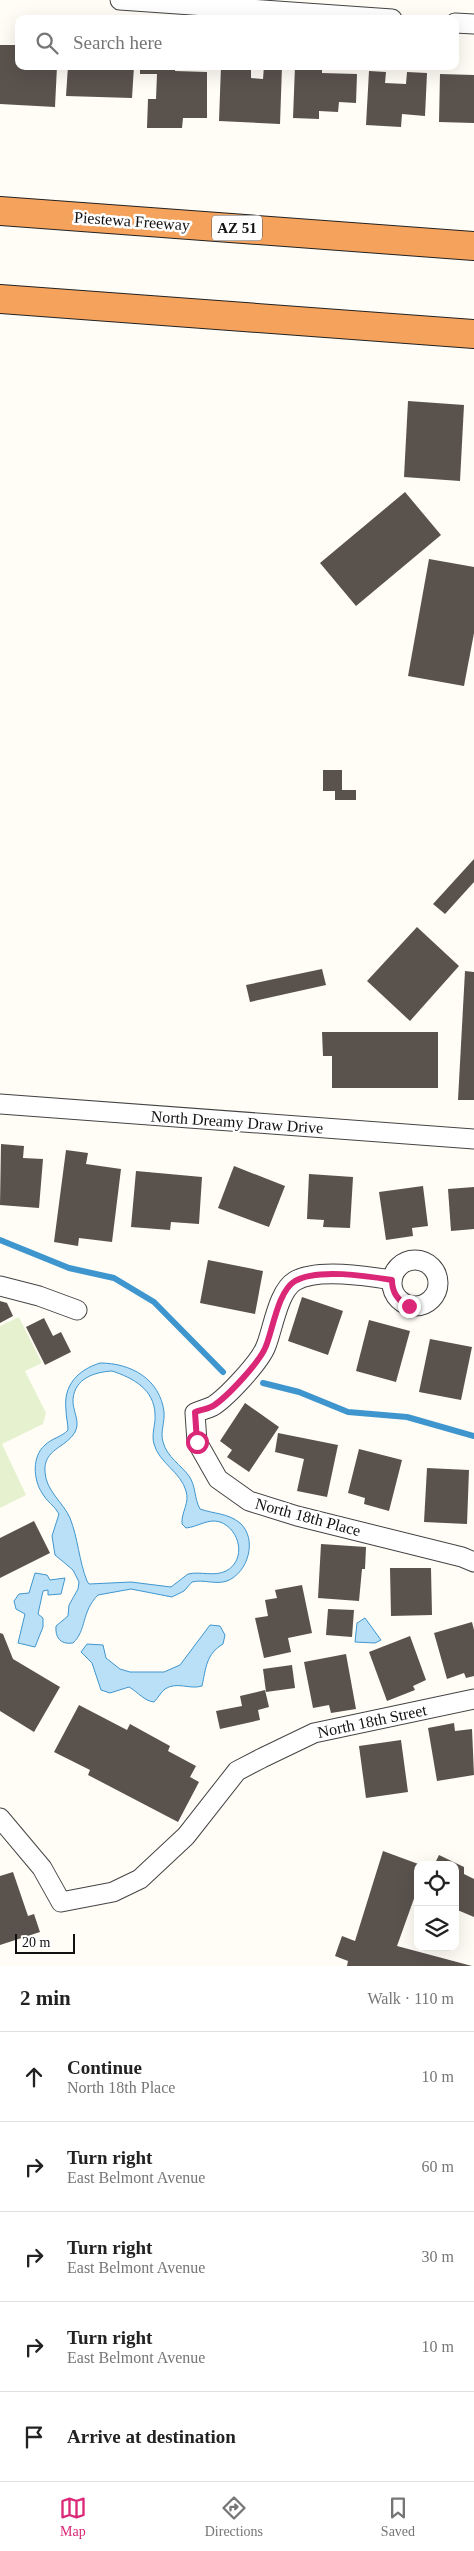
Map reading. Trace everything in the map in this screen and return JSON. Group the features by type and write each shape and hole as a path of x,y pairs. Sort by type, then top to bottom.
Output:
{"highway":[{"name":"Piestewa Freeway","path":"0,211 474,246"},
{"path":"0,299 474,334"}],"street":[{"path":"120,0 335,15"},
{"path":"459,23 474,24"},
{"name":"North Dreamy Draw Drive","path":"0,1104 474,1139"},
{"name":"North 18th Place","path":"392,1280 372,1276 313,1275 294,1282 284,1291 265,1348 244,1376 214,1405 195,1412 197,1442 218,1479 249,1501 296,1516 462,1557 474,1562"},
{"path":"0,1286 38,1296 77,1310"},
{"name":"North 18th Street","path":"0,1818 42,1868 61,1902 113,1892 140,1879 186,1836 237,1771 314,1733 474,1699"}],"green space":[{"path":"19,1317 42,1363 25,1371 46,1413 43,1424 2,1444 26,1495 0,1508 0,1326"}],"water":[{"path":"100,1363 123,1366 142,1375 157,1390 164,1412 163,1442 171,1456 191,1480 200,1509 226,1515 240,1523 249,1538 249,1546 248,1555 240,1571 227,1581 192,1582 184,1591 172,1597 131,1589 98,1595 89,1608 77,1638 73,1643 65,1643 56,1634 56,1626 68,1616 69,1605 78,1589 79,1582 73,1570 55,1555 52,1536 59,1514 39,1487 35,1468 41,1450 68,1430 66,1413 67,1393 79,1374","holes":["112,1371 135,1381 151,1398 155,1414 154,1444 160,1457 180,1478 187,1495 182,1524 186,1528 211,1521 220,1522 227,1526 236,1538 239,1553 237,1560 226,1571 217,1574 188,1574 171,1587 131,1582 89,1584 87,1581 70,1518 48,1485 45,1464 51,1453 66,1442 77,1428 73,1399 78,1386 82,1381 93,1375"]},
{"path":"35,1573 47,1575 50,1580 65,1578 61,1594 48,1595 48,1590 43,1591 38,1614 43,1618 43,1627 35,1647 18,1643 25,1614 16,1609 14,1601 19,1594 29,1593"},
{"path":"365,1618 381,1640 375,1643 355,1642 357,1623"},
{"path":"210,1625 220,1626 225,1635 223,1644 210,1657 202,1686 170,1687 164,1690 154,1702 144,1698 129,1687 110,1693 101,1690 92,1663 81,1652 87,1644 103,1645 106,1658 120,1669 130,1672 164,1672 180,1665"}],"building":[{"path":"0,45 15,45 15,70 57,70 55,107 0,104"},
{"path":"68,70 134,70 132,98 66,96"},
{"path":"140,70 207,72 207,118 183,118 182,128 147,128 148,99 156,99 157,74 140,74"},
{"path":"221,70 251,70 251,78 263,79 264,70 282,70 280,124 219,121"},
{"path":"295,70 322,70 322,73 357,74 356,103 339,102 338,112 319,111 319,119 293,118"},
{"path":"369,71 386,72 385,83 406,84 407,72 427,73 425,116 402,114 401,127 366,125"},
{"path":"440,74 474,75 474,123 439,122"},
{"path":"408,401 464,405 460,481 404,477"},
{"path":"405,492 441,535 356,606 320,563"},
{"path":"429,559 474,567 474,633 464,686 408,676"},
{"path":"323,770 342,770 342,790 356,790 356,800 335,800 335,791 323,791"},
{"path":"474,859 474,882 445,914 433,904"},
{"path":"417,927 459,966 410,1021 367,981"},
{"path":"322,969 326,985 250,1002 246,985"},
{"path":"465,971 474,972 474,1100 458,1100"},
{"path":"322,1032 438,1032 438,1088 332,1088 332,1056 323,1056"},
{"path":"1,1144 24,1146 23,1158 43,1159 39,1208 0,1205"},
{"path":"66,1150 88,1153 86,1164 121,1169 112,1242 79,1238 78,1246 54,1242"},
{"path":"234,1166 285,1186 269,1227 218,1208"},
{"path":"136,1171 202,1177 199,1224 171,1222 170,1230 131,1227"},
{"path":"309,1174 353,1177 350,1228 323,1227 324,1220 307,1219"},
{"path":"423,1186 428,1226 412,1228 413,1236 386,1240 379,1192"},
{"path":"474,1187 474,1229 451,1231 448,1189"},
{"path":"208,1260 263,1271 255,1314 200,1303"},
{"path":"302,1297 343,1311 328,1355 288,1341"},
{"path":"0,1301 7,1303 13,1316 0,1323"},
{"path":"44,1318 53,1336 61,1332 71,1352 45,1365 26,1327"},
{"path":"369,1320 410,1331 396,1382 356,1371"},
{"path":"430,1339 472,1347 461,1400 419,1392"},
{"path":"245,1403 279,1427 249,1472 227,1457 232,1450 220,1441"},
{"path":"278,1433 338,1445 327,1497 297,1491 304,1459 275,1452"},
{"path":"359,1449 402,1460 389,1511 364,1504 365,1498 348,1493"},
{"path":"427,1468 469,1470 467,1524 424,1522"},
{"path":"34,1521 50,1553 0,1578 0,1538"},
{"path":"321,1544 366,1547 365,1569 362,1569 359,1601 318,1598"},
{"path":"390,1568 431,1568 432,1615 391,1616"},
{"path":"302,1585 312,1633 288,1638 291,1652 264,1658 255,1618 268,1616 265,1600 277,1598 275,1590"},
{"path":"328,1609 354,1610 352,1637 326,1635"},
{"path":"472,1622 474,1630 474,1676 466,1678 464,1673 447,1679 434,1633"},
{"path":"0,1633 3,1634 13,1659 60,1687 34,1732 0,1711"},
{"path":"410,1636 426,1680 413,1686 415,1690 387,1701 369,1652"},
{"path":"346,1654 356,1709 331,1713 329,1705 313,1708 304,1662"},
{"path":"292,1665 295,1688 266,1692 263,1669"},
{"path":"265,1690 269,1707 258,1710 260,1720 220,1729 216,1711 242,1706 240,1696"},
{"path":"79,1705 127,1730 130,1724 170,1746 168,1751 196,1766 190,1777 199,1782 178,1822 88,1775 90,1770 54,1752"},
{"path":"454,1723 455,1731 472,1729 474,1775 437,1781 428,1728"},
{"path":"401,1740 408,1792 366,1798 359,1746"},
{"path":"383,1851 414,1862 414,1899 397,1946 472,1966 347,1966 348,1961 335,1956 342,1936 355,1941"},
{"path":"439,1855 452,1861 436,1861"},
{"path":"459,1865 464,1867 464,1874 474,1879 474,1917 459,1911"},
{"path":"13,1872 28,1916 34,1914 40,1932 0,1945 0,1876"}],"waterway":[{"path":"0,1240 69,1268 114,1278 154,1302 223,1372"},
{"path":"263,1383 299,1392 348,1412 407,1417 474,1436"}],"route":[{"path":"197,1442 195,1412 214,1405 244,1376 265,1348 284,1291 294,1282 313,1275 372,1276 392,1280 392,1287 396,1297 409,1306"}]}
